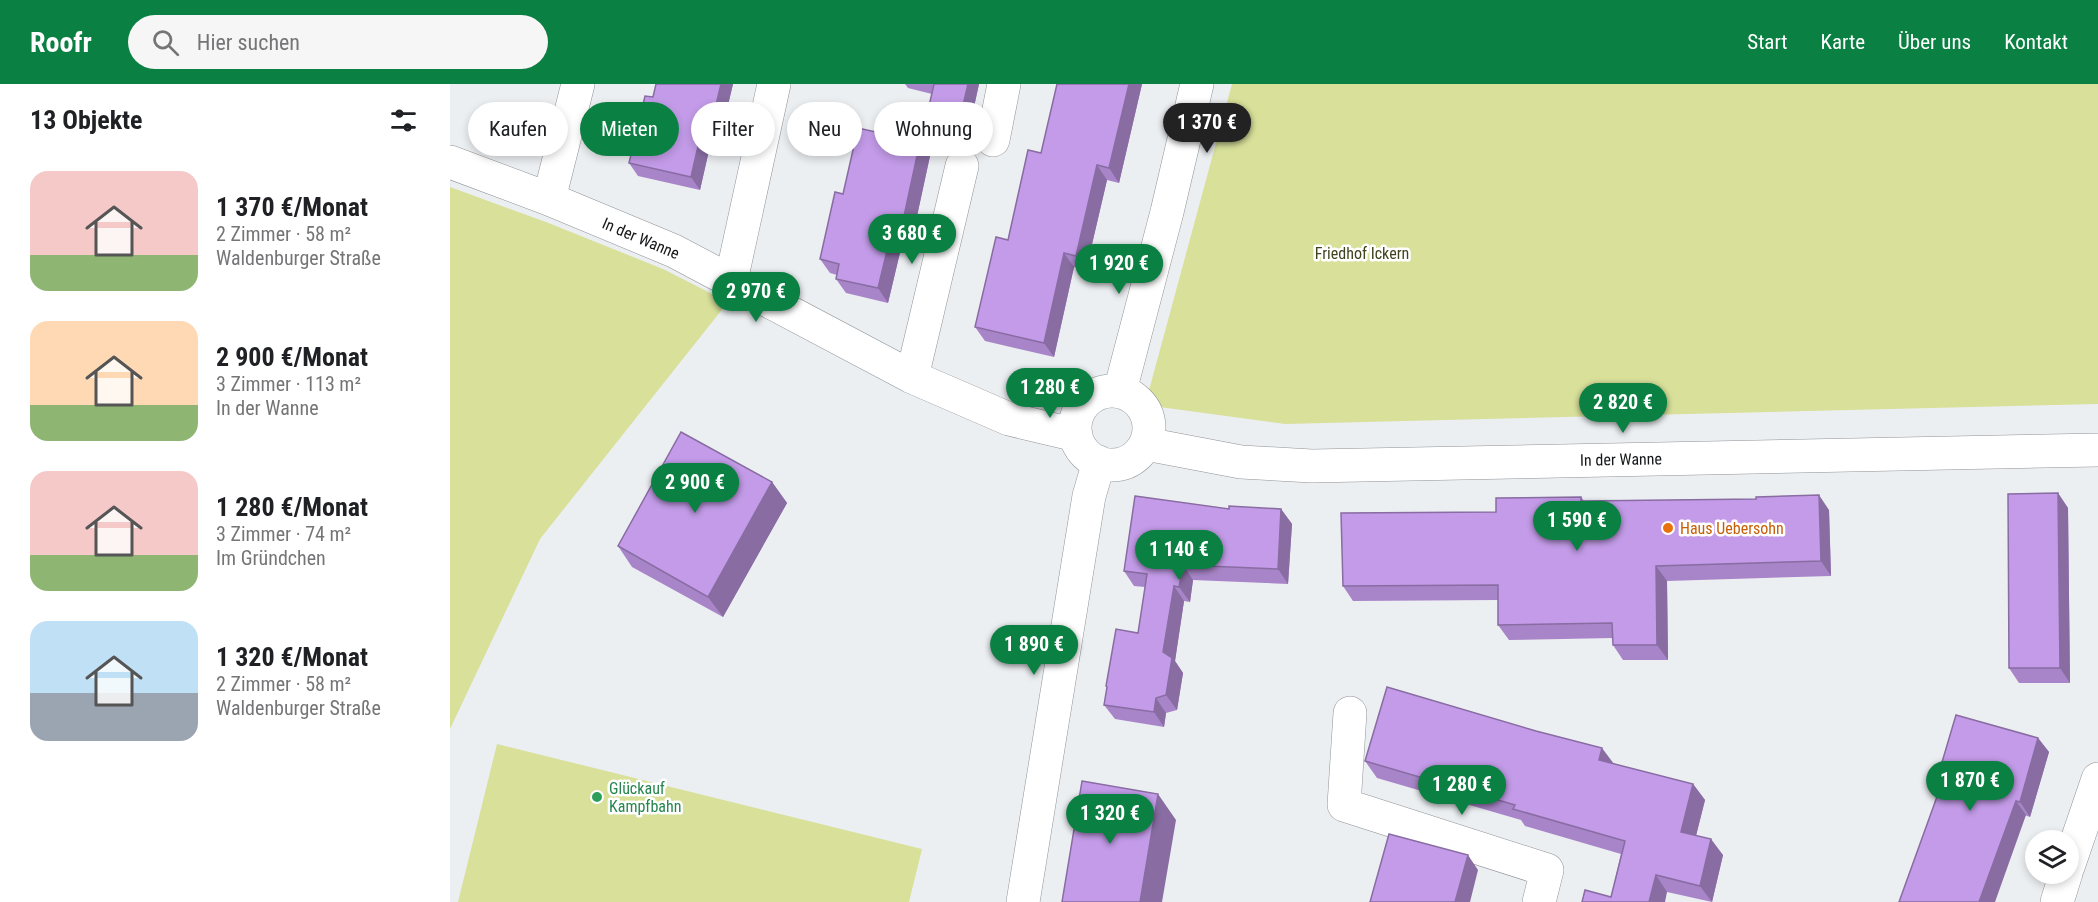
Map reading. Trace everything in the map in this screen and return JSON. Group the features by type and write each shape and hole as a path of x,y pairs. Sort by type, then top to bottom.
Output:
{"street":[{"path":"549,199 578,84"},
{"path":"731,281 774,84"},
{"path":"993,140 1004,84"},
{"path":"1120,391 1167,212 1197,84"},
{"name":"In der Wanne","path":"450,162 549,199 674,251 912,377 1008,419 1076,435"},
{"path":"912,377 962,166"},
{"path":"1109,391 1120,391 1139,402 1149,422 1149,433 1146,444 1131,460 1109,465 1099,462 1084,452 1076,435 1077,415 1090,398 1109,391"},
{"name":"In der Wanne","path":"1146,444 1240,462 1312,466 2098,450"},
{"path":"1023,902 1089,496 1099,462"},
{"path":"1350,713 1344,806 1547,870 1539,902"},
{"path":"2079,835 2098,779"},
{"path":"2057,902 2063,884"}],"green space":[{"name":"Friedhof Ickern","path":"1232,84 2098,84 2098,404 1285,424 1145,405"},
{"path":"450,187 546,222 663,269 728,302 540,539 450,729"},
{"name":"Glückauf Kampfbahn","path":"497,744 922,849 909,902 458,902"}],"building":[{"path":"656,84 721,84 717,102 691,102 691,156 696,156 691,177 629,163 631,156 679,156 679,102 644,102 645,96 653,97"},
{"path":"934,84 968,84 964,102 930,102"},
{"path":"1057,84 1129,84 1109,168 1097,165 1076,256 1064,253 1044,343 975,327 996,237 1008,240 1028,150 1041,153"},
{"path":"862,129 874,132 874,156 917,156 904,216 893,226 878,288 836,279 839,264 820,259 835,192 843,194 852,156 862,156"},
{"path":"681,432 772,482 708,597 618,546"},
{"path":"2058,493 2060,668 2009,668 2008,494"},
{"path":"1819,495 1821,561 1656,566 1657,645 1613,645 1612,623 1498,625 1498,585 1343,586 1341,513 1496,512 1496,498 1581,497 1581,501 1756,499 1756,497"},
{"path":"1135,496 1229,509 1229,506 1281,509 1278,569 1183,565 1179,587 1174,586 1163,652 1172,658 1166,695 1156,698 1154,712 1104,705 1116,629 1138,633 1147,574 1124,571"},
{"path":"1387,687 1602,748 1599,760 1693,784 1681,832 1711,839 1700,886 1656,875 1649,902 1582,902 1585,890 1611,897 1625,841 1513,809 1515,805 1365,761"},
{"path":"1956,715 2038,738 2020,802 2016,801 1979,902 1899,902 1943,780 1937,779"},
{"path":"1082,781 1158,794 1140,902 1062,902"},
{"path":"1389,834 1468,855 1455,902 1370,902"}],"place":[{"name":"Haus Uebersohn","path":"1668,528"},
{"name":"Glückauf Kampfbahn","path":"597,797"}]}
